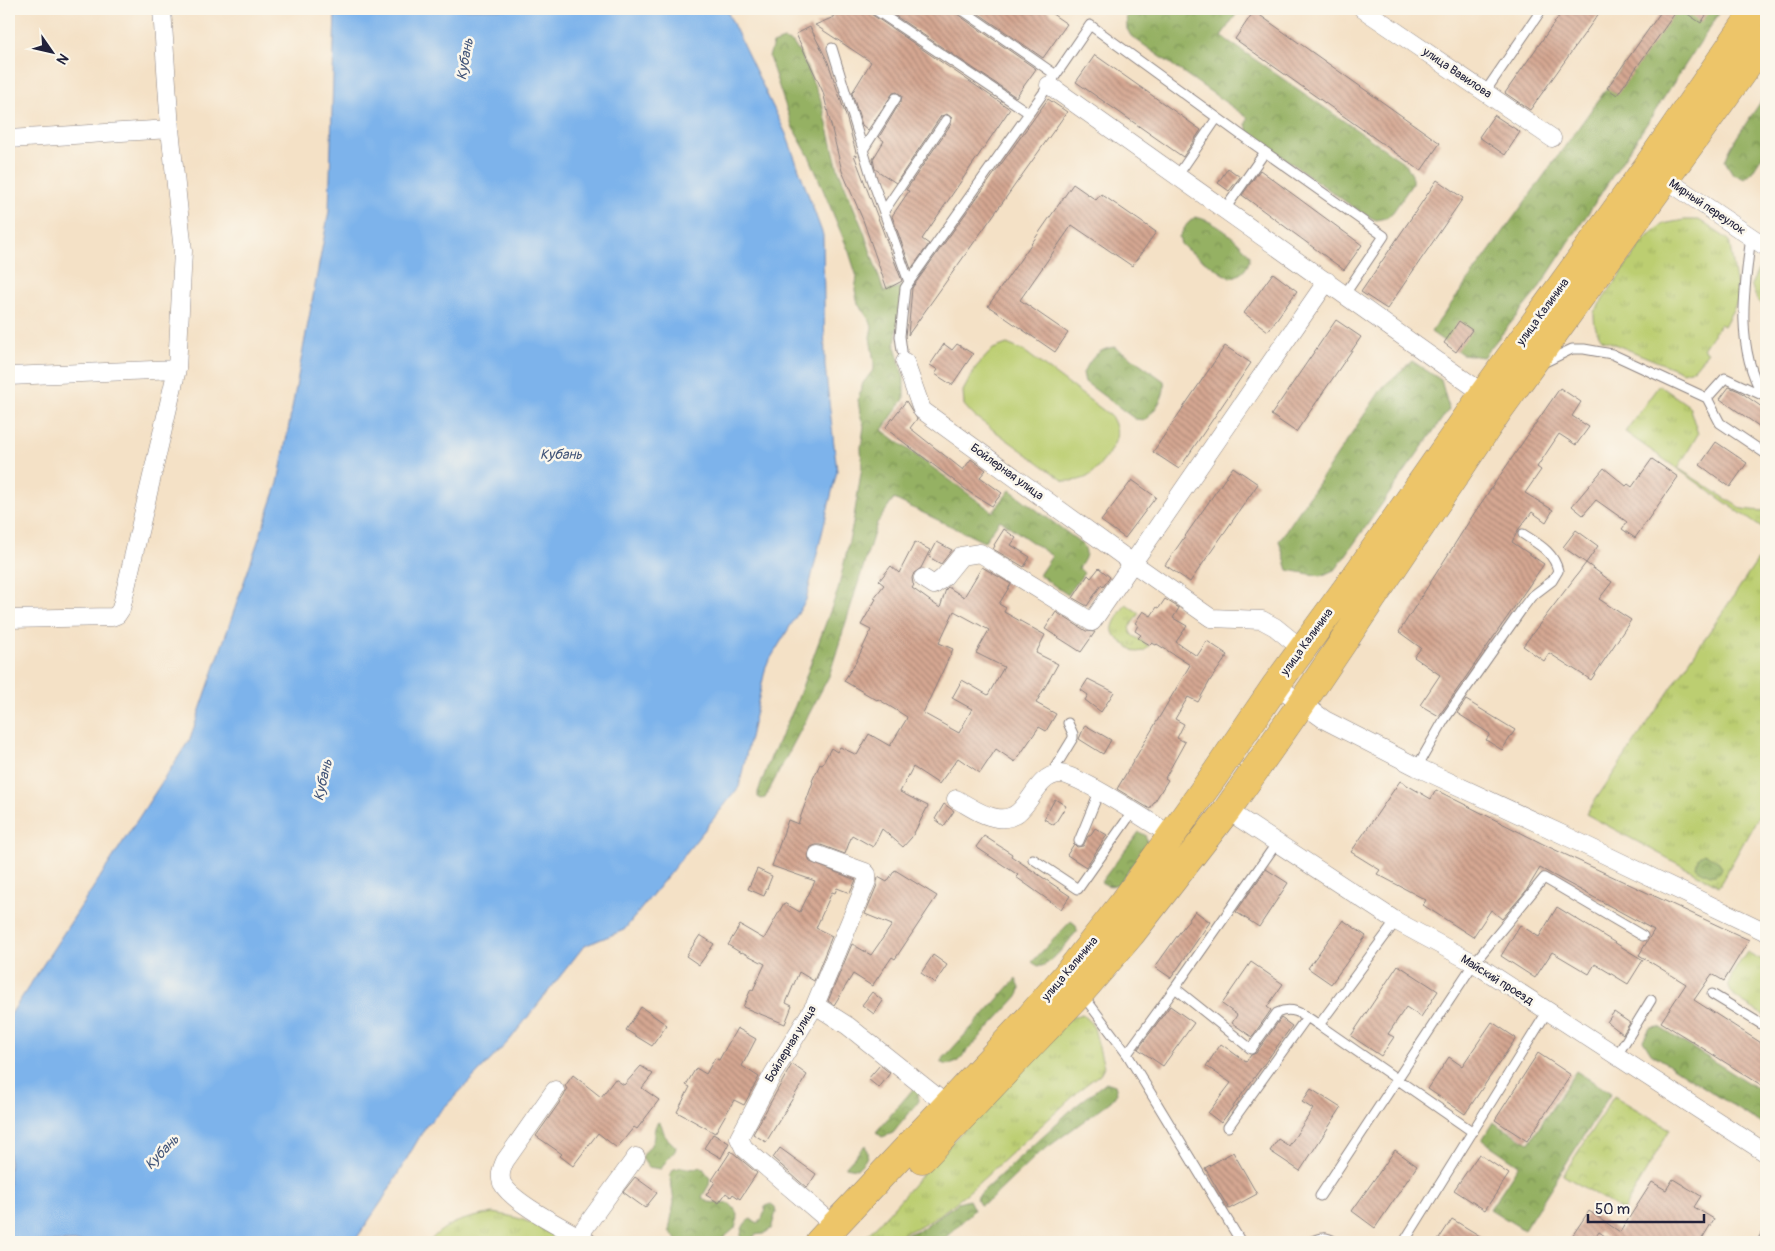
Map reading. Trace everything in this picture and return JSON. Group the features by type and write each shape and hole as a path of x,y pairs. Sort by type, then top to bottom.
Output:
{"highway":[{"name":"улица Калинина","path":"832,1237 1080,992 1131,934 1227,810 1302,703 1493,400 1529,369 1657,173 1756,9"},
{"name":"улица Калинина","path":"832,1237 947,1105 1030,1017 1068,973 1124,902 1276,685 1360,570 1493,400 1657,173 1766,39"},
{"path":"1152,864 1149,875 1151,881 1160,887 1170,884"}],"street":[{"path":"9,619 112,617 121,609 178,369 183,252 170,129 162,9"},
{"name":"улица Вавилова","path":"1363,9 1552,138"},
{"path":"1053,80 1178,175 1493,400"},
{"path":"9,139 170,129"},
{"name":"Мирный переулок","path":"1657,173 1766,247"},
{"path":"924,578 934,584 944,577 961,556 980,553 1092,622 1134,564 1327,281"},
{"name":"Бойлерная улица","path":"903,356 922,410 1211,618 1262,620 1275,626 1302,649"},
{"path":"9,376 178,369"},
{"path":"1276,685 1325,720 1417,767 1766,932"},
{"path":"956,799 988,816 998,818 1012,817 1025,807 1040,785 1049,776 1063,774 1133,811 1172,836"},
{"name":"Майский проезд","path":"1227,810 1396,922 1474,964 1766,1153"},
{"name":"Бойлерная улица","path":"818,855 865,872 867,874 867,881 815,1005 773,1074 739,1138 744,1148 832,1237"},
{"path":"815,1005 848,1026 947,1105"},
{"path":"555,1090 505,1160 501,1172 502,1183 524,1204 583,1239 636,1157"}],"lane":[{"path":"874,9 1029,113"},
{"path":"961,9 1053,80"},
{"path":"1485,92 1542,9"},
{"path":"903,356 900,336 905,288 1090,26 1384,236 1345,294"},
{"path":"832,48 884,211 909,282"},
{"path":"864,150 896,98"},
{"path":"1178,175 1218,118"},
{"path":"884,211 946,120"},
{"path":"1226,209 1265,152"},
{"path":"1751,237 1744,290 1746,352 1764,396"},
{"path":"1529,369 1572,349 1612,354 1707,398 1720,424 1766,454"},
{"path":"1707,398 1725,378 1764,396"},
{"path":"1417,767 1444,720 1522,609 1531,597 1552,581 1558,571 1556,561 1548,552 1523,534"},
{"path":"1049,776 1073,738 1068,723"},
{"path":"1079,841 1099,792"},
{"path":"1033,859 1078,889 1133,811"},
{"path":"1126,1054 1175,988 1276,844"},
{"path":"1320,1196 1474,964 1544,878 1643,936"},
{"path":"1319,1025 1396,922"},
{"path":"1175,988 1251,1049 1277,1013 1283,1010 1294,1010 1319,1025 1473,1132"},
{"path":"1080,992 1126,1054 1240,1242"},
{"path":"1712,994 1766,1027"},
{"path":"1616,1056 1651,1000"},
{"path":"1404,1242 1548,1012"},
{"path":"1228,1127 1307,1017"},
{"path":"1762,1242 1766,1235"},
{"path":"1310,1242 1318,1238 1329,1238 1335,1242"}],"green space":[{"path":"1126,9 1240,9 1221,36 1406,164 1412,175 1412,184 1393,212 1386,218 1376,220 1360,212 1248,132 1246,124 1248,118 1131,36 1127,29"},
{"path":"1664,9 1722,9 1537,291 1483,357 1462,354 1431,332"},
{"path":"784,40 793,43 802,57 822,103 838,169 864,232 884,292 902,286 895,346 904,378 904,399 882,430 993,512 1010,490 1081,543 1086,552 1085,559 1079,568 1084,573 1068,595 1039,575 1052,556 1000,520 984,542 894,499 877,523 829,676 765,798 762,799 758,797 758,792 771,757 795,706 838,590 853,523 862,467 861,448 864,426 858,399 863,383 874,369 870,337 872,327 858,304 855,290 857,277 849,252 810,158 793,128 769,57 773,44"},
{"path":"1766,93 1766,150 1752,172 1745,178 1733,174 1725,161 1738,135"},
{"path":"1195,217 1218,226 1233,237 1245,250 1250,256 1248,264 1242,273 1230,278 1181,244 1179,237 1187,224"},
{"path":"1684,220 1699,220 1729,240 1739,299 1724,326 1720,324 1703,349 1708,352 1694,369 1683,372 1602,339 1595,326 1594,312 1645,239 1663,224"},
{"path":"1758,270 1766,271 1766,308 1757,300 1751,285"},
{"path":"1007,344 1024,351 1111,416 1116,427 1116,439 1104,460 1087,477 1073,481 1064,481 974,416 964,405 963,391 976,367 993,349"},
{"path":"1114,347 1164,381 1162,397 1145,420 1135,419 1085,382 1083,373 1092,359 1103,350"},
{"path":"1412,361 1441,380 1449,409 1336,569 1321,576 1288,570 1279,541 1383,387"},
{"path":"1659,385 1689,406 1698,434 1678,468 1742,509 1762,511 1766,509 1766,531 1625,432"},
{"path":"1766,548 1766,803 1719,886 1586,814"},
{"path":"1126,604 1139,613 1129,628 1132,635 1149,646 1144,651 1136,652 1120,641 1113,632 1115,621"},
{"path":"1139,832 1145,835 1146,846 1118,884 1109,886 1101,882"},
{"path":"1704,853 1719,862 1722,867 1720,872 1710,875 1696,867 1698,858"},
{"path":"1071,921 1076,925 1077,931 1059,952 1043,965 1038,966 1032,962"},
{"path":"1747,952 1766,962 1766,1016 1737,998 1729,988 1729,983 1736,967"},
{"path":"1016,979 1020,988 1018,996 957,1062 948,1065 940,1062"},
{"path":"1082,1014 1094,1028 1104,1067 1100,1074 1083,1087 977,1185 942,1213 903,1234 882,1240 860,1242 935,1160 1072,1017"},
{"path":"1659,1027 1766,1094 1766,1127 1651,1053 1643,1040 1650,1028"},
{"path":"1576,1071 1611,1093 1524,1230 1490,1209 1519,1165 1482,1140 1493,1122 1529,1143"},
{"path":"1106,1082 1115,1085 1117,1092 1111,1101 1037,1155 990,1200 980,1205 976,1198 982,1192 1072,1109"},
{"path":"914,1088 918,1092 919,1101 893,1133 882,1137 876,1132"},
{"path":"1614,1096 1670,1129 1623,1211 1563,1175"},
{"path":"658,1122 661,1124 665,1136 676,1147 661,1169 648,1167 642,1158 653,1141"},
{"path":"865,1145 867,1155 863,1163 857,1169 845,1167"},
{"path":"682,1167 690,1169 702,1167 710,1178 709,1185 702,1197 708,1202 730,1204 735,1209 738,1218 735,1228 719,1242 679,1242 669,1231 674,1202 670,1175 674,1169"},
{"path":"969,1200 974,1210 941,1242 886,1242 921,1229 958,1203"},
{"path":"771,1204 775,1207 776,1212 771,1229 763,1234 755,1235 750,1242 741,1237 742,1229 746,1222 751,1219 756,1223 759,1222 763,1216 765,1206"},
{"path":"492,1213 530,1223 564,1242 429,1242 450,1225 465,1219"}],"water":[{"name":"Кубань","path":"335,9 726,9 786,134 823,235 825,366 837,471 806,600 766,666 739,787 624,930 584,946 509,1041 426,1126 382,1201 354,1242 9,1242 9,1017 190,739 278,483 329,211"}],"building":[{"path":"822,9 868,9 871,14 1010,109 922,239 929,244 911,269 892,216 909,191 906,190 951,124 952,118 947,114 941,116 896,183 875,169 873,159 884,141 879,137 901,101 902,96 897,92 893,93 868,130 862,125 852,93 871,62 815,25 834,17"},
{"path":"885,9 955,9 957,14 1036,69 1016,97"},
{"path":"972,9 1045,9 1067,24 1043,58"},
{"path":"1564,9 1602,9 1530,110 1505,93"},
{"path":"1663,9 1678,9 1617,95 1607,88"},
{"path":"1680,9 1710,9 1701,23"},
{"path":"1254,11 1440,143 1421,171 1235,39"},
{"path":"810,27 828,62 857,156 854,155 902,281 887,289 863,220 842,171 823,92 796,34"},
{"path":"1095,55 1201,130 1183,157 1076,82"},
{"path":"1048,99 1067,112 908,335 912,288"},
{"path":"1494,115 1520,132 1505,155 1479,137"},
{"path":"1228,168 1240,177 1229,191 1218,183"},
{"path":"1260,170 1362,245 1344,270 1242,195"},
{"path":"1437,180 1463,198 1387,309 1361,292"},
{"path":"1073,184 1096,200 1101,194 1156,232 1132,266 1072,225 1020,300 1068,333 1055,352 988,306"},
{"path":"1273,273 1297,291 1268,331 1244,313"},
{"path":"1336,320 1361,337 1296,432 1271,415"},
{"path":"1459,321 1472,330 1456,352 1444,343"},
{"path":"944,344 952,350 957,344 973,354 952,385 935,374 938,370 930,365"},
{"path":"1225,346 1251,363 1179,469 1153,452"},
{"path":"1729,387 1739,391 1766,410 1766,431 1720,399"},
{"path":"1560,388 1581,402 1572,416 1589,427 1576,445 1559,434 1537,467 1541,470 1525,493 1553,510 1546,522 1532,512 1518,530 1512,542 1544,564 1439,716 1420,705 1440,675 1414,657 1421,648 1399,632 1475,512"},
{"path":"906,401 917,419 910,428 963,470 971,459 986,470 980,477 1002,493 992,506 969,492 885,428"},
{"path":"1716,442 1747,463 1730,487 1700,465"},
{"path":"1652,459 1678,477 1635,538 1622,529 1627,522 1596,500 1583,515 1572,506 1604,468 1626,486 1628,484 1632,487"},
{"path":"1233,467 1258,484 1190,582 1165,565"},
{"path":"1132,480 1156,497 1125,538 1101,521"},
{"path":"1004,529 1016,538 1011,545 1030,557 1024,567 993,549"},
{"path":"1576,530 1598,546 1586,563 1563,547"},
{"path":"915,542 930,550 921,568 914,573 912,578 914,585 912,588 940,608 948,587 964,597 982,567 1011,584 999,604 1006,608 1004,612 1045,635 1036,653 1058,664 1036,703 1056,714 1046,731 1039,727 1015,762 996,749 980,773 958,758 939,784 913,767 900,792 928,806 912,837 903,847 882,829 873,847 852,835 845,854 821,845 811,847 808,856 810,862 856,880 850,893 837,888 835,893 832,892 816,928 832,936 814,981 799,972 786,1003 792,1006 785,1024 743,1007 765,964 728,945 740,925 764,939 784,903 800,912 815,881 772,866 788,820 798,824 812,781 820,764 822,765 831,748 837,752 840,747 857,755 869,734 890,746 906,720 907,717 844,681 857,660 871,630 861,625 876,599 874,598 884,585 879,581 891,566 899,573","holes":["954,611 989,630 976,653 1004,667 988,695 962,680 952,698 972,709 959,733 923,713 953,649 939,643"]},
{"path":"937,542 952,550 941,564 929,557"},
{"path":"1586,563 1612,582 1599,599 1631,620 1591,680 1549,653 1544,661 1523,646"},
{"path":"1099,568 1110,577 1103,587 1101,585 1087,606 1073,598 1088,575 1091,578"},
{"path":"1165,599 1179,608 1173,618 1187,626 1176,642 1197,656 1207,641 1228,655 1198,702 1188,697 1175,719 1184,724 1177,738 1185,742 1165,778 1168,780 1150,809 1117,789 1190,665 1157,644 1152,643 1150,645 1138,638 1141,635 1135,631 1138,625 1135,623 1143,611 1151,616"},
{"path":"1056,612 1086,631 1095,632 1081,652 1045,629"},
{"path":"1088,679 1114,692 1101,712 1085,700 1088,695 1081,690"},
{"path":"1466,700 1515,730 1502,750 1486,740 1490,734 1457,713"},
{"path":"1085,725 1111,740 1103,754 1079,739"},
{"path":"1400,781 1431,799 1436,790 1549,847 1749,940 1724,981 1712,974 1694,1000 1766,1046 1766,1088 1661,1022 1686,984 1639,955 1654,930 1540,868 1526,891 1502,919 1491,910 1473,937 1423,905 1426,900 1377,874 1380,870 1351,852"},
{"path":"1055,799 1066,806 1054,825 1044,819"},
{"path":"944,804 954,811 944,826 935,819"},
{"path":"1095,828 1107,835 1086,867 1067,855 1074,844 1077,847 1083,846"},
{"path":"984,836 1070,896 1061,909 1016,877 1018,875 976,847"},
{"path":"757,869 772,876 764,896 748,889"},
{"path":"1266,869 1288,883 1259,927 1236,912"},
{"path":"895,870 937,896 895,959 892,957 872,986 853,974 834,1005 828,1001 852,944 871,955 892,925 865,914 877,885 878,877 887,882"},
{"path":"1557,907 1643,960 1628,984 1595,964 1589,974 1552,952 1535,978 1501,956 1520,925 1539,937"},
{"path":"1195,911 1210,922 1171,978 1155,967"},
{"path":"1343,920 1366,936 1331,984 1308,968"},
{"path":"700,935 714,944 699,965 686,956"},
{"path":"933,955 947,965 935,983 921,973"},
{"path":"1251,962 1283,984 1267,1007 1271,1010 1252,1037 1232,1023 1237,1015 1222,1004"},
{"path":"1398,965 1438,991 1421,1017 1406,1007 1388,1034 1394,1037 1381,1056 1351,1036"},
{"path":"872,992 883,1001 874,1014 862,1005"},
{"path":"1170,1006 1194,1023 1163,1066 1138,1049"},
{"path":"641,1007 667,1025 652,1046 626,1030"},
{"path":"1614,1012 1630,1023 1623,1034 1607,1022"},
{"path":"1281,1018 1292,1026 1221,1123 1208,1113 1231,1083 1206,1066 1221,1044 1246,1062 1251,1055 1256,1053"},
{"path":"1492,1022 1516,1038 1465,1114 1428,1089 1449,1057 1462,1066"},
{"path":"737,1028 756,1039 742,1066 759,1077 744,1105 734,1100 715,1133 677,1112 690,1087 686,1085 696,1068 706,1074 715,1058 719,1060"},
{"path":"1538,1053 1571,1075 1527,1141 1495,1120"},
{"path":"792,1064 807,1075 766,1142 753,1134"},
{"path":"880,1065 890,1073 879,1088 868,1079"},
{"path":"641,1066 653,1074 642,1088 659,1100 637,1129 634,1127 617,1148 598,1133 573,1166 560,1156 562,1154 536,1136 564,1096 567,1089 565,1086 573,1075 601,1097 615,1079 624,1085"},
{"path":"1311,1089 1341,1108 1300,1171 1270,1151 1278,1139 1289,1146 1313,1109 1302,1102"},
{"path":"713,1134 729,1143 721,1158 704,1148"},
{"path":"780,1148 816,1174 807,1188 773,1158"},
{"path":"1395,1150 1417,1166 1375,1228 1352,1211"},
{"path":"731,1151 757,1173 740,1199 733,1194 731,1197 726,1193 719,1203 706,1195 715,1182 712,1180"},
{"path":"1233,1152 1257,1194 1229,1209 1205,1168"},
{"path":"1479,1154 1509,1174 1485,1210 1454,1190"},
{"path":"635,1177 657,1193 645,1208 623,1192"},
{"path":"1673,1179 1701,1196 1694,1207 1714,1219 1700,1242 1614,1242 1599,1232 1592,1242 1568,1242 1589,1211 1620,1232 1652,1182 1666,1190"},
{"path":"1452,1219 1490,1242 1437,1242"}]}
